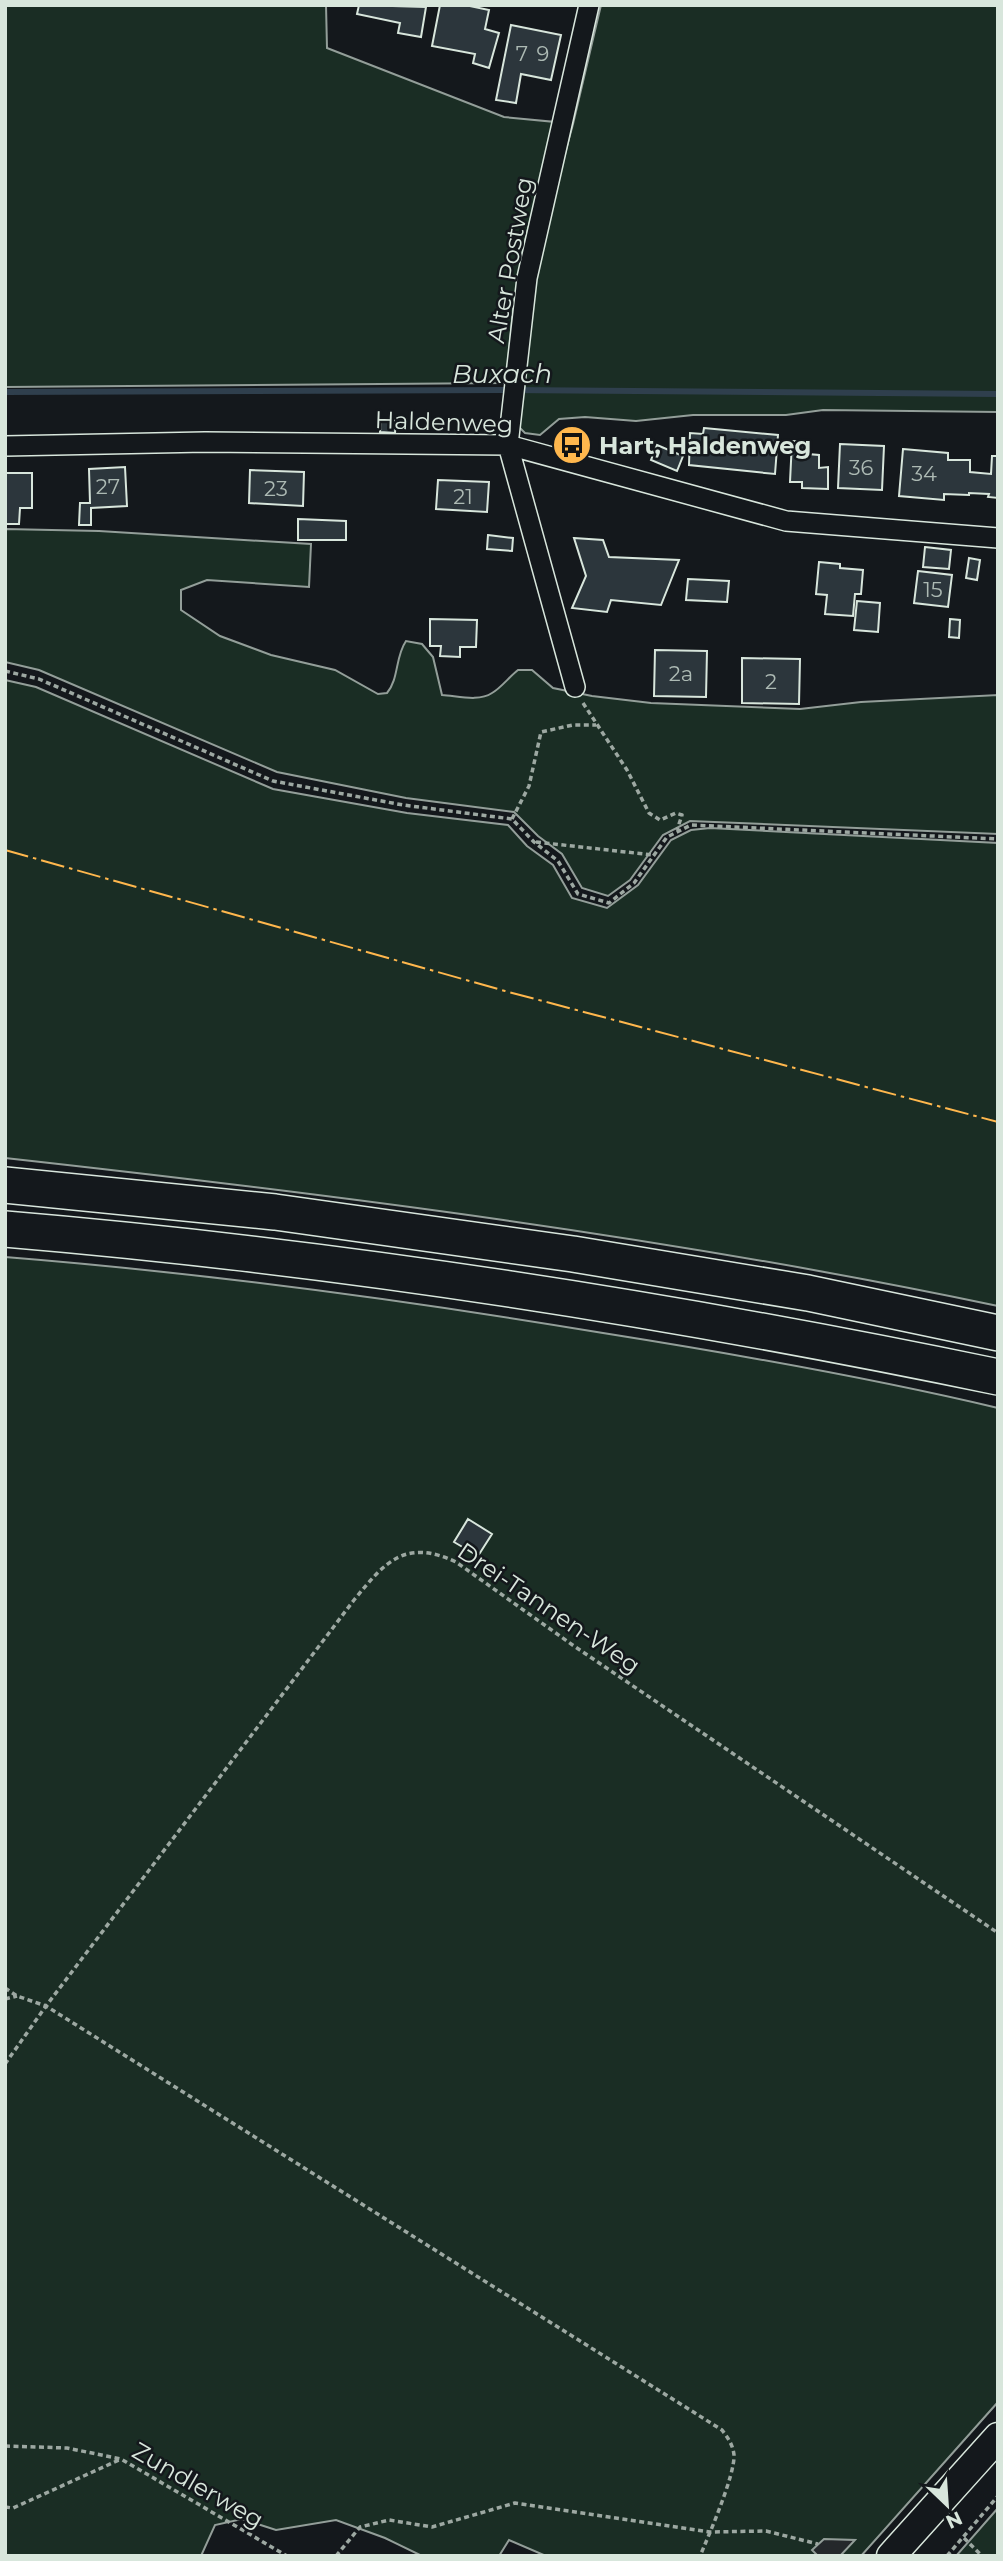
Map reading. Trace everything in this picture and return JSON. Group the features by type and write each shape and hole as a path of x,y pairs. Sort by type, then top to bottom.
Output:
{"highway":[{"path":"5,1185 275,1212 573,1254 808,1293 998,1333"},
{"path":"5,1228 296,1259 582,1298 816,1339 998,1377"}],"main road":[{"path":"891,2556 998,2437"}],"street":[{"name":"Alter Postweg","path":"575,687 508,445 522,312 533,249 589,5"},
{"name":"Haldenweg","path":"5,446 205,442 508,445 786,520 998,538"}],"path":[{"path":"5,671 39,679 273,780 403,805 512,819 534,842 558,861 578,894 609,903 634,883 667,838 691,825 998,839"},
{"path":"575,687 596,725 627,770 649,813 660,820 676,813 682,815 681,824 676,831"},
{"path":"512,819 529,786 541,732 573,725 596,725"},
{"path":"534,842 655,855"},
{"name":"Drei-Tannen-Weg","path":"5,2064 354,1600 388,1562 414,1552 443,1556 456,1562 574,1646 998,1933"},
{"path":"5,1988 17,1996 46,2006 722,2430 731,2442 734,2457 700,2556"},
{"path":"5,1999 17,1996"},
{"name":"Zundlerweg","path":"5,2446 67,2448 121,2459 287,2556"},
{"path":"5,2507 13,2508 121,2459"},
{"path":"947,2556 998,2496"},
{"path":"336,2556 360,2527 389,2520 432,2528 515,2503 710,2532 766,2531 818,2544"},
{"path":"964,2538 982,2556"}],"green space":[{"path":"5,5 326,5 327,48 504,117 555,122 523,249 513,310 506,383 5,387"},
{"path":"601,5 998,5 998,412 823,410 786,415 693,415 636,421 585,417 559,419 540,435 525,433 519,427 536,277"},
{"path":"5,529 99,531 311,544 309,587 207,580 181,590 181,610 220,636 271,655 335,670 378,694 387,693 391,687 406,641 422,644 433,657 442,695 461,697 487,696 518,670 532,670 553,688 651,703 800,709 861,702 998,695 998,834 690,821 663,835 630,880 608,896 582,888 562,854 538,836 514,812 406,798 277,772 39,670 5,662"},
{"path":"5,680 36,687 273,789 407,813 508,825 527,846 553,865 572,898 607,908 638,885 671,840 691,830 710,828 998,843 998,1306 751,1259 503,1220 255,1187 5,1158"},
{"path":"5,1257 230,1279 454,1309 801,1367 998,1408 998,2402 861,2556 546,2556 509,2540 499,2556 422,2556 385,2538 336,2520 276,2530 242,2519 215,2525 201,2556 5,2556"},
{"path":"998,2508 998,2556 956,2556"}],"shaded area":[{"path":"824,2539 855,2540 840,2556 818,2556 812,2550"}],"building":[{"path":"359,5 426,7 421,37 398,33 400,23 357,14"},
{"path":"440,5 465,5 489,10 485,29 499,33 489,68 473,63 475,54 432,46"},
{"path":"511,25 561,35 551,80 521,74 516,103 496,100"},
{"path":"381,419 396,420 395,433 380,432"},
{"path":"704,428 778,435 775,474 689,465 690,433 703,434"},
{"path":"792,441 809,442 808,454 819,455 819,468 828,467 828,489 802,488 802,482 790,482"},
{"path":"840,444 884,446 882,490 838,488"},
{"path":"657,445 683,456 677,471 651,460"},
{"path":"903,449 948,453 948,460 970,460 970,472 991,474 992,456 998,456 998,498 988,497 989,494 969,493 944,494 944,500 899,496"},
{"path":"125,467 127,506 91,508 91,525 79,525 80,503 90,503 89,469"},
{"path":"250,470 304,472 303,506 249,503"},
{"path":"5,473 32,473 32,508 20,508 19,524 5,524"},
{"path":"438,480 489,482 487,512 436,509"},
{"path":"298,519 346,521 346,540 298,540"},
{"path":"488,535 513,538 512,551 487,549"},
{"path":"574,538 603,540 609,557 679,560 661,605 611,600 607,612 572,608 586,576"},
{"path":"925,547 951,550 949,569 923,567"},
{"path":"969,558 980,560 977,580 966,578"},
{"path":"819,562 840,564 840,568 863,570 861,594 855,594 853,616 825,614 827,595 816,594"},
{"path":"918,571 952,575 948,607 914,603"},
{"path":"688,579 729,581 727,602 686,600"},
{"path":"857,601 880,603 878,632 854,630"},
{"path":"430,619 477,620 476,647 460,647 460,657 440,656 441,646 430,646"},
{"path":"950,619 960,620 959,638 949,637"},
{"path":"655,650 707,651 706,697 654,696"},
{"path":"742,658 800,659 799,704 742,703"},
{"path":"468,1519 492,1534 478,1556 454,1542"}],"waterway":[{"name":"Buxach","path":"5,392 505,390 998,394"}],"power":[{"path":"5,850 505,991 998,1122"}],"place":[{"name":"Hart, Haldenweg","path":"572,445"}]}
